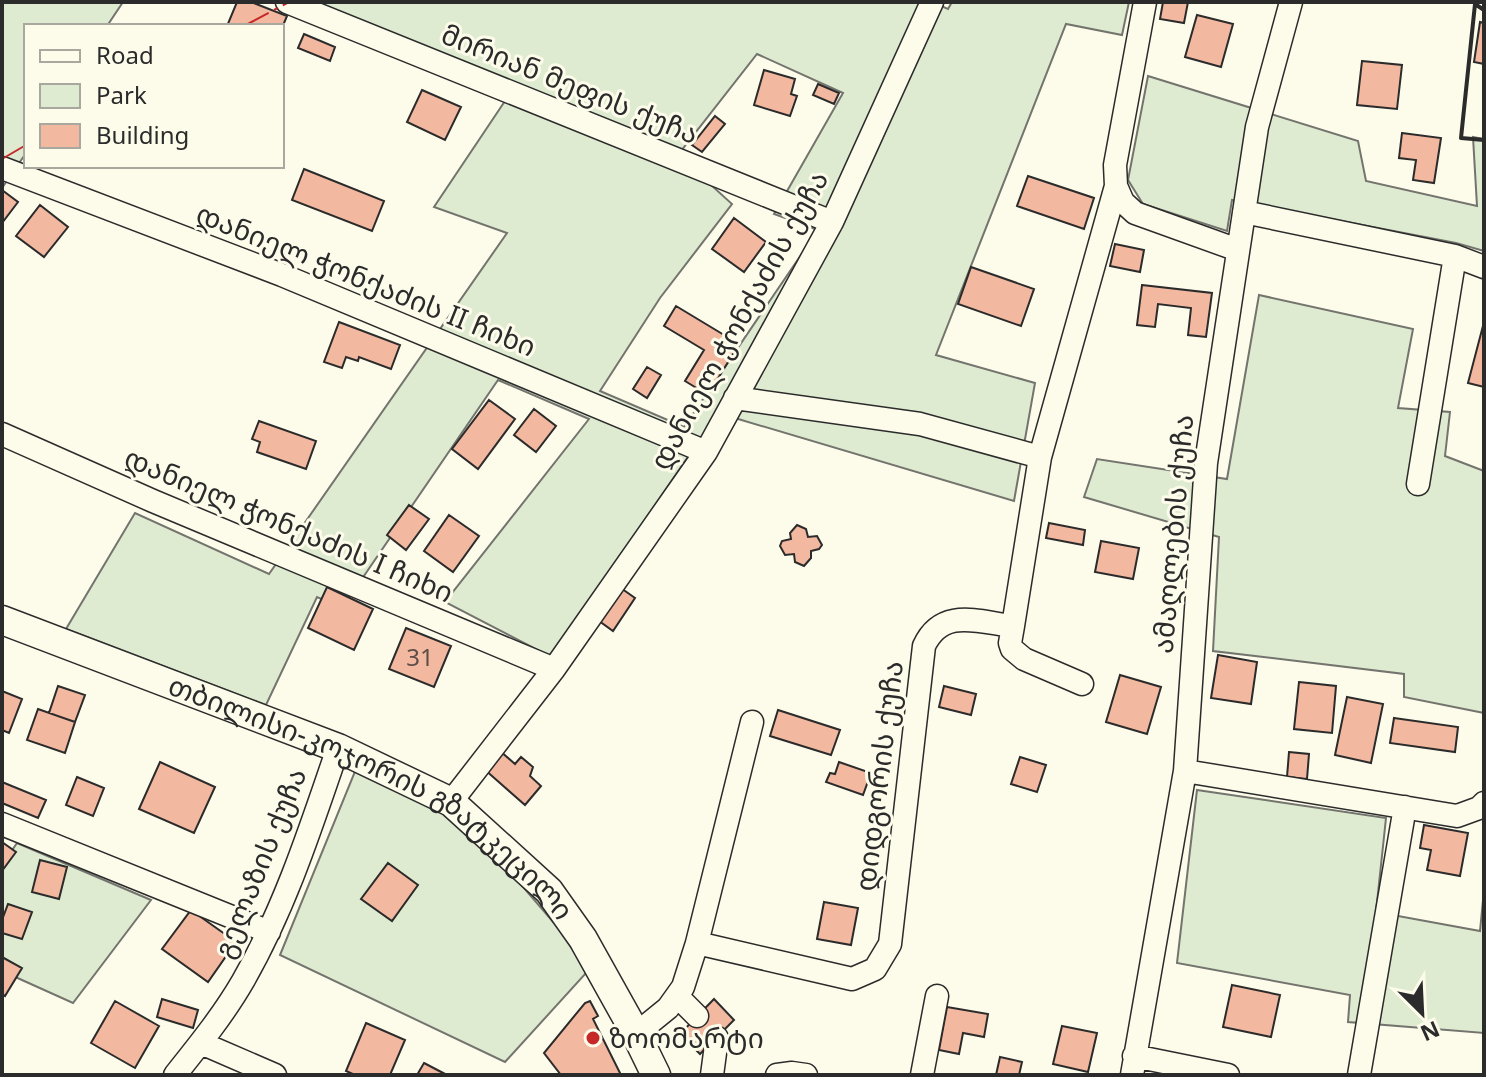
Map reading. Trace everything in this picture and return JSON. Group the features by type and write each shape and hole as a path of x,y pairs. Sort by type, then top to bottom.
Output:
{"main road":[{"name":"თბილისი-კოჯორის გზატკეცილი","path":"2,620 338,748 451,802 549,891 583,939 656,1075"}],"street":[{"name":"მირიან მეფის ქუჩა","path":"287,2 832,222"},
{"name":"დანიელ ჭონქაძის ქუჩა","path":"451,802 554,669 706,452 832,222 932,2"},
{"path":"1082,684 1017,654 1010,643 1040,457 1116,186 1115,165 1145,2"},
{"name":"ამაღლების ქუჩა","path":"1133,1066 1185,771 1206,463 1257,127 1291,2"},
{"name":"დანიელ ჭონქაძის II ჩიხი","path":"2,168 282,275 706,452"},
{"path":"1116,186 1123,202 1135,213 1238,250"},
{"path":"1244,212 1455,256 1484,267"},
{"path":"1418,484 1455,256"},
{"path":"735,398 920,424 1040,457"},
{"name":"დანიელ ჭონქაძის I ჩიხი","path":"2,434 153,501 554,669"},
{"name":"დიდგორის ქუჩა","path":"697,943 852,979 875,969 890,944 924,646 931,632 942,623 958,619 1013,626"},
{"path":"636,1034 668,1008 683,987 697,943 752,722"},
{"name":"გელაზის ქუჩა","path":"175,1075 242,983 269,932 338,748"},
{"path":"1185,771 1457,816 1484,803"},
{"path":"1359,1075 1405,807"},
{"path":"2,824 269,932"},
{"path":"677,996 697,1016"},
{"path":"922,1075 937,996"},
{"path":"712,1075 717,1038"},
{"path":"201,1043 275,1075"},
{"path":"1133,1066 1228,1075"},
{"path":"777,1075 806,1075"}],"green space":[{"path":"2,2 123,2 108,24 24,24 24,156 2,188"},
{"path":"309,2 932,2 948,9 952,2 1129,2 1122,35 1066,24 936,355 1035,383 1014,501 718,413 551,657 445,602 589,419 498,380 342,608 317,597 266,705 66,629 135,513 269,574 507,233 434,207 515,86","holes":["757,54 843,93 774,214 818,230 684,427 600,391 660,298 732,204 678,155"]},
{"path":"1148,76 1358,141 1366,181 1477,206 1473,137 1484,139 1484,251 1232,200 1227,231 1143,204 1128,180"},
{"path":"1259,295 1413,329 1398,408 1450,412 1445,456 1484,471 1484,713 1404,697 1404,674 1213,651 1219,537 1084,497 1097,459 1227,479"},
{"path":"358,764 432,798 499,859 561,931 587,972 505,1062 280,955"},
{"path":"1197,790 1386,818 1376,912 1480,931 1484,890 1484,1033 1348,1022 1350,995 1177,963"},
{"path":"17,843 151,900 73,1003 2,971 2,865"}],"building":[{"path":"237,2 251,2 287,16 284,24 228,24"},
{"path":"1163,2 1188,2 1184,23 1160,19"},
{"path":"1197,15 1233,24 1221,67 1185,57"},
{"path":"1480,22 1484,23 1484,64 1474,62"},
{"path":"304,34 335,47 330,61 298,48"},
{"path":"1362,61 1402,65 1397,109 1357,105"},
{"path":"764,70 795,79 791,94 797,96 790,116 754,105"},
{"path":"818,84 839,93 834,104 813,95"},
{"path":"422,90 461,107 445,140 407,122"},
{"path":"715,116 725,124 702,152 692,145"},
{"path":"1402,133 1441,138 1434,183 1413,180 1416,160 1399,158"},
{"path":"304,169 384,201 372,231 292,200"},
{"path":"1028,176 1094,198 1084,229 1017,206"},
{"path":"2,190 18,202 2,223"},
{"path":"40,205 68,227 44,257 16,236"},
{"path":"734,218 766,242 744,272 712,249"},
{"path":"1115,244 1144,250 1140,272 1110,266"},
{"path":"971,267 1034,289 1021,326 958,304"},
{"path":"1142,285 1212,293 1206,337 1188,335 1191,308 1158,304 1155,327 1137,325"},
{"path":"676,306 739,344 708,395 685,381 704,350 664,326"},
{"path":"339,322 400,345 391,369 359,357 358,361 346,357 342,368 324,362"},
{"path":"1484,322 1484,387 1468,383"},
{"path":"647,367 661,375 647,398 633,389"},
{"path":"489,400 515,419 478,469 452,449"},
{"path":"534,409 556,426 536,452 514,435"},
{"path":"259,421 316,441 306,469 257,452 260,442 252,439"},
{"path":"409,505 429,519 406,550 387,535"},
{"path":"449,515 479,536 453,572 424,551"},
{"path":"1049,523 1085,530 1083,545 1046,538"},
{"path":"797,525 806,529 808,537 817,536 822,545 811,551 811,558 804,566 795,562 794,554 785,555 780,546 782,541 791,539 790,533"},
{"path":"1101,541 1139,548 1133,579 1095,572"},
{"path":"618,586 635,598 613,631 595,618"},
{"path":"327,587 373,609 354,650 308,628"},
{"path":"406,628 451,646 434,687 389,669"},
{"path":"1218,655 1257,662 1251,704 1211,698"},
{"path":"1120,675 1161,687 1147,734 1106,722"},
{"path":"1299,682 1336,686 1332,733 1294,729"},
{"path":"58,686 85,695 75,722 49,713"},
{"path":"944,686 976,694 971,715 939,707"},
{"path":"2,691 22,699 9,733 2,730"},
{"path":"1347,697 1383,704 1371,763 1335,755"},
{"path":"38,709 75,722 65,753 27,740"},
{"path":"778,710 840,730 831,755 770,736"},
{"path":"1394,718 1458,727 1455,752 1390,743"},
{"path":"500,751 515,764 521,757 533,767 530,776 541,786 525,805 484,769"},
{"path":"1289,752 1309,754 1307,779 1287,777"},
{"path":"1020,757 1046,765 1037,792 1011,784"},
{"path":"160,762 215,787 194,833 139,809"},
{"path":"839,762 871,773 863,795 826,782 830,773 835,774"},
{"path":"77,777 104,788 93,816 66,805"},
{"path":"2,782 46,800 38,818 2,803"},
{"path":"1424,825 1468,833 1460,876 1427,870 1431,850 1420,848"},
{"path":"2,842 16,852 2,871"},
{"path":"40,860 67,867 59,899 32,892"},
{"path":"388,863 418,885 392,921 361,899"},
{"path":"824,902 858,908 851,945 817,939"},
{"path":"8,904 32,912 22,939 2,933 2,920"},
{"path":"191,910 236,942 208,982 162,949"},
{"path":"2,957 22,968 5,996 2,994"},
{"path":"1232,985 1280,995 1271,1037 1223,1027"},
{"path":"162,999 198,1010 193,1028 157,1017"},
{"path":"714,999 734,1020 700,1054 680,1034"},
{"path":"115,1001 159,1026 135,1068 91,1043"},
{"path":"590,1001 598,1016 593,1019 621,1075 561,1075 544,1053 585,1003"},
{"path":"947,1007 988,1014 984,1037 963,1033 959,1054 939,1050"},
{"path":"366,1023 405,1040 390,1075 355,1075 346,1071"},
{"path":"1062,1026 1097,1033 1088,1072 1053,1064"},
{"path":"1000,1057 1022,1062 1019,1075 996,1075"},
{"path":"424,1063 447,1075 417,1075"}],"wall":[{"path":"1484,10 1475,4 1461,138 1484,140"}],"power":[{"path":"248,24 289,2"},
{"path":"2,159 24,146"}],"place":[{"name":"ზოომარტი","path":"593,1038"}]}
